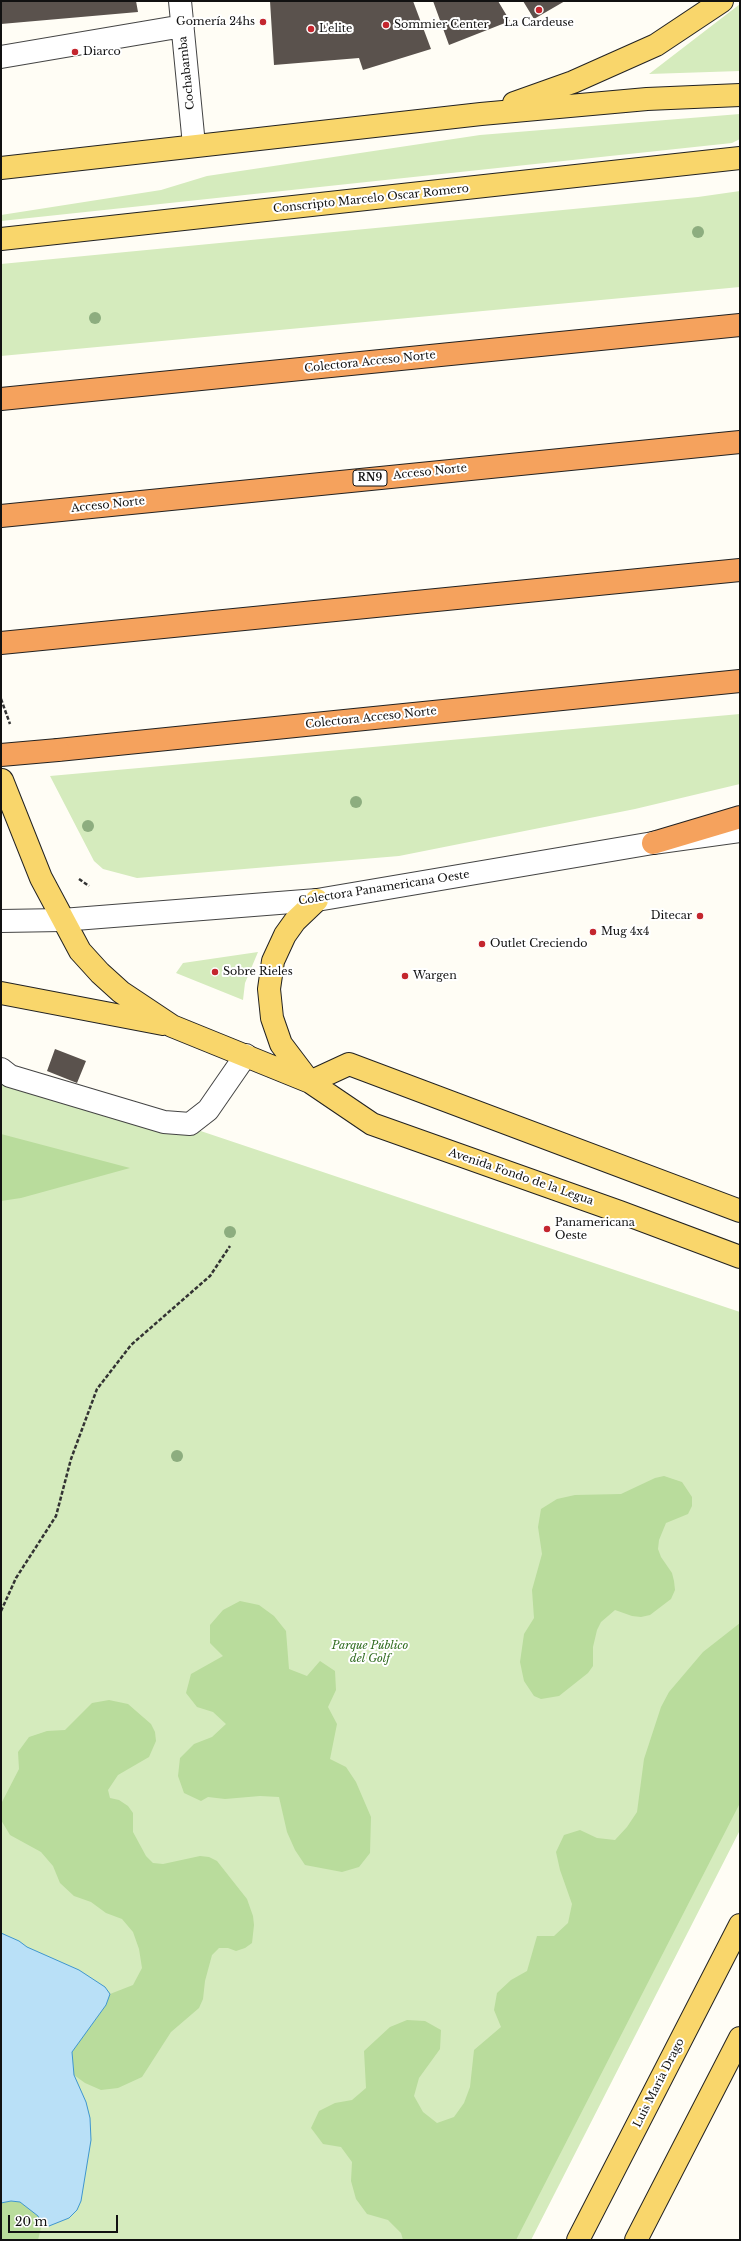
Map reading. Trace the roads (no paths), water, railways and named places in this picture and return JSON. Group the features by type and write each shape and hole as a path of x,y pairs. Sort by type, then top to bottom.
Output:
{"highway":[{"name":"Colectora Acceso Norte","path":"1,398 740,325"},
{"name":"Acceso Norte","path":"1,516 740,442"},
{"path":"1,643 740,570"},
{"name":"Colectora Acceso Norte","path":"1,755 740,681"},
{"path":"653,843 740,817"}],"main road":[{"path":"481,114 573,82 656,45 722,1"},
{"path":"1,168 194,145 481,114 647,98 740,95"},
{"name":"Conscripto Marcelo Oscar Romero","path":"1,239 740,158"},
{"name":"Avenida Fondo de la Legua","path":"2,780 40,878 80,951 100,973 121,992 172,1026 310,1082 372,1124 620,1212 740,1257"},
{"path":"318,900 295,921 285,935 273,961 269,989 272,1018 281,1044 310,1082 349,1064 740,1211"},
{"path":"1,993 172,1026"},
{"name":"Luis María Drago","path":"578,2240 740,1925"},
{"path":"639,2239 740,2038"}],"street":[{"name":"Cochabamba","path":"180,1 194,145"},
{"path":"1,57 183,26"},
{"name":"Colectora Panamericana Oeste","path":"1,921 62,920 318,900 653,843 740,831"},
{"path":"1,1069 10,1076 164,1122 190,1124 208,1110 246,1055"}],"water":[{"path":"1,1933 19,1941 27,1947 79,1970 105,1987 110,1994 106,2005 72,2052 74,2075 86,2102 90,2118 91,2140 81,2201 77,2210 69,2218 49,2226 42,2224 38,2216 20,2202 11,2201 1,2203"}],"place":[{"name":"La Cardeuse","path":"539,10"},
{"name":"Gomería 24hs","path":"263,22"},
{"name":"Sommier Center","path":"386,25"},
{"name":"L'elite","path":"311,29"},
{"name":"Diarco","path":"75,52"},
{"name":"Ditecar","path":"700,916"},
{"name":"Mug 4x4","path":"593,932"},
{"name":"Outlet Creciendo","path":"482,944"},
{"name":"Sobre Rieles","path":"215,972"},
{"name":"Wargen","path":"405,976"},
{"name":"Panamericana Oeste","path":"547,1229"}],"park label":[{"name":"Parque Público del Golf","path":"370,1652"}]}
